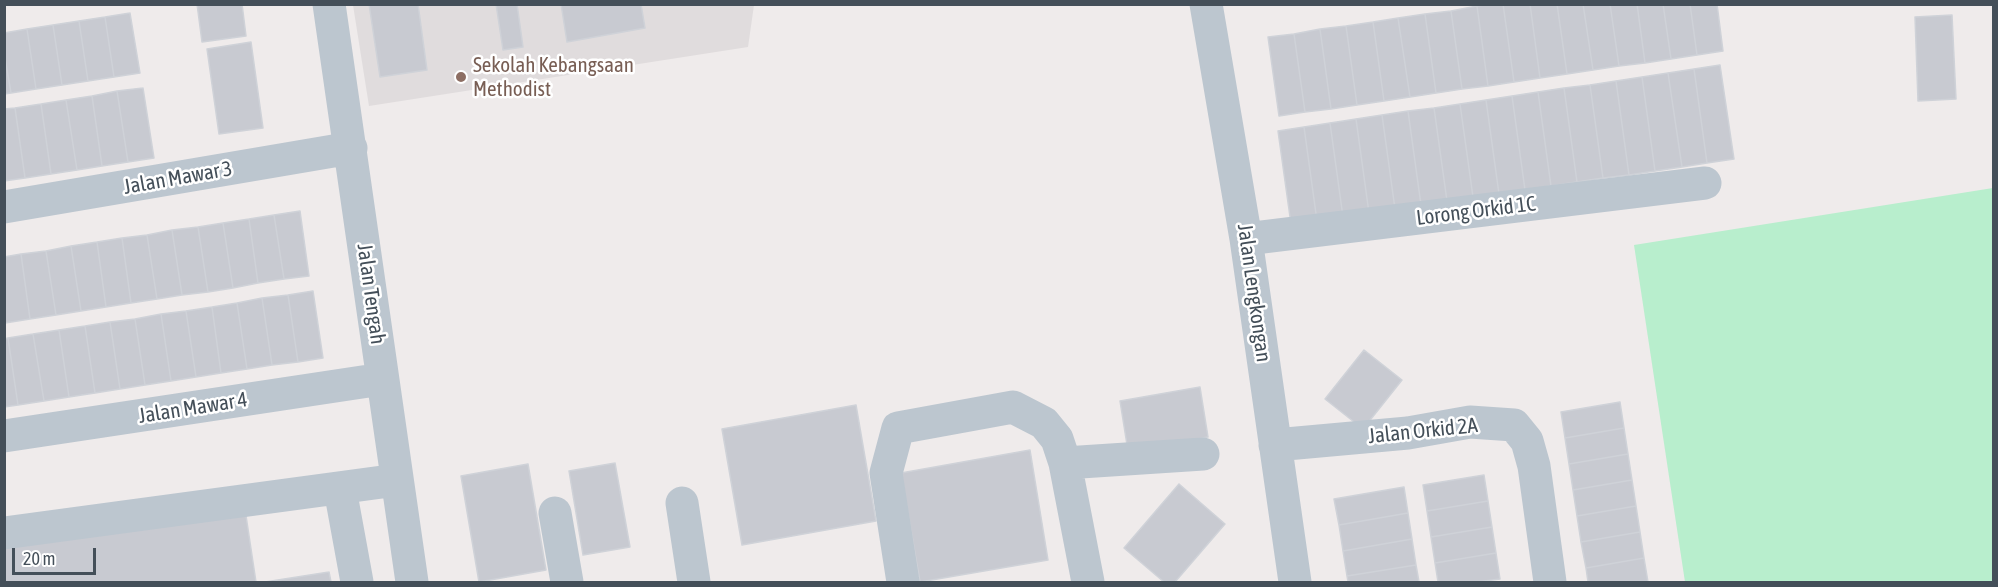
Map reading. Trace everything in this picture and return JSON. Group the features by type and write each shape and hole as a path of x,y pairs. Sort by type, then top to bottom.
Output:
{"street":[{"name":"Jalan Tengah","path":"329,4 412,582"},
{"name":"Jalan Lengkongan","path":"1206,4 1246,239 1295,582"},
{"name":"Jalan Mawar 3","path":"4,207 351,148"},
{"name":"Lorong Orkid 1C","path":"1246,239 1705,183"},
{"name":"Jalan Mawar 4","path":"4,436 382,379"},
{"path":"903,582 886,473 898,428 1013,407 1044,423 1057,439 1065,463 1088,582"},
{"name":"Jalan Orkid 2A","path":"1275,445 1408,433 1470,422 1514,425 1527,441 1534,466 1550,582"},
{"path":"1065,463 1203,454"},
{"path":"4,533 397,480"},
{"path":"340,489 357,582"},
{"path":"682,503 694,582"},
{"path":"555,513 567,582"}],"shaded area":[{"name":"Sekolah Kebangsaan Methodist","path":"353,5 754,5 748,47 369,106"}],"green space":[{"path":"1993,188 1993,582 1685,582 1634,245"}],"building":[{"path":"197,4 242,4 246,36 202,42"},
{"path":"369,4 418,4 427,70 380,77"},
{"path":"496,4 517,4 523,47 503,50"},
{"path":"561,4 641,4 645,28 567,42"},
{"path":"1503,4 1514,82 1488,86 1477,6"},
{"path":"1503,4 1530,4 1540,78 1514,82"},
{"path":"1530,4 1557,4 1567,74 1540,78"},
{"path":"1557,4 1583,4 1593,70 1567,74"},
{"path":"1583,4 1610,4 1619,66 1593,70"},
{"path":"1610,4 1637,4 1645,63 1619,66"},
{"path":"1637,4 1663,4 1671,59 1645,63"},
{"path":"1663,4 1690,4 1697,55 1671,59"},
{"path":"1690,4 1717,4 1723,51 1697,55"},
{"path":"1477,6 1488,86 1462,89 1451,11"},
{"path":"1451,11 1462,89 1436,93 1425,14"},
{"path":"130,13 140,73 114,77 105,17"},
{"path":"1425,14 1436,93 1410,97 1398,18"},
{"path":"1952,15 1956,99 1918,101 1915,17"},
{"path":"105,17 114,77 88,81 79,21"},
{"path":"1398,18 1410,97 1384,101 1373,22"},
{"path":"79,21 88,81 62,85 53,25"},
{"path":"1373,22 1384,101 1357,105 1346,26"},
{"path":"53,25 62,85 36,89 27,29"},
{"path":"1346,26 1357,105 1331,109 1320,29"},
{"path":"27,29 36,89 11,93 4,52 4,33"},
{"path":"1320,29 1331,109 1305,112 1294,34"},
{"path":"1294,34 1305,112 1279,116 1268,37"},
{"path":"251,42 263,128 219,134 207,49"},
{"path":"4,52 11,93 4,94"},
{"path":"1720,65 1734,159 1707,163 1694,69"},
{"path":"1694,69 1707,163 1682,167 1668,73"},
{"path":"1668,73 1682,167 1655,171 1642,77"},
{"path":"1642,77 1655,171 1629,175 1616,81"},
{"path":"1616,81 1629,175 1603,178 1590,85"},
{"path":"1590,85 1603,178 1577,182 1564,88"},
{"path":"143,88 154,158 128,162 117,91"},
{"path":"1564,88 1577,182 1551,186 1538,92"},
{"path":"117,91 128,162 102,166 92,96"},
{"path":"1538,92 1551,186 1525,190 1512,96"},
{"path":"92,96 102,166 77,170 66,100"},
{"path":"1512,96 1525,190 1499,194 1486,100"},
{"path":"66,100 77,170 51,174 41,104"},
{"path":"1486,100 1499,194 1473,197 1460,104"},
{"path":"41,104 51,174 25,178 15,108"},
{"path":"1460,104 1473,197 1447,201 1434,108"},
{"path":"15,108 25,178 4,181 4,109"},
{"path":"1434,108 1447,201 1421,205 1408,111"},
{"path":"1408,111 1421,205 1395,209 1382,115"},
{"path":"1382,115 1395,209 1369,213 1356,119"},
{"path":"1356,119 1369,213 1343,217 1330,123"},
{"path":"1330,123 1343,217 1317,221 1304,127"},
{"path":"1304,127 1317,221 1291,224 1278,131"},
{"path":"300,211 309,276 284,279 274,215"},
{"path":"274,215 284,279 258,283 249,219"},
{"path":"249,219 258,283 233,288 223,223"},
{"path":"223,223 233,288 208,292 198,227"},
{"path":"198,227 208,292 182,295 172,230"},
{"path":"172,230 182,295 157,299 147,235"},
{"path":"147,235 157,299 131,303 122,238"},
{"path":"122,238 131,303 106,307 97,242"},
{"path":"97,242 106,307 81,311 71,246"},
{"path":"71,246 81,311 56,315 46,251"},
{"path":"46,251 56,315 30,319 21,254"},
{"path":"21,254 30,319 5,323 4,257"},
{"path":"313,291 323,358 298,362 288,295"},
{"path":"288,295 298,362 272,365 262,298"},
{"path":"262,298 272,365 247,369 237,303"},
{"path":"237,303 247,369 221,373 212,307"},
{"path":"212,307 221,373 196,377 186,311"},
{"path":"186,311 196,377 171,381 161,314"},
{"path":"161,314 171,381 145,385 135,319"},
{"path":"135,319 145,385 120,389 110,322"},
{"path":"110,322 120,389 95,393 85,326"},
{"path":"85,326 95,393 69,397 59,330"},
{"path":"59,330 69,397 44,401 33,334"},
{"path":"33,334 44,401 18,405 8,338"},
{"path":"8,338 18,405 4,407 4,339"},
{"path":"1364,350 1402,380 1363,429 1325,399"},
{"path":"1200,387 1208,437 1128,451 1120,401"},
{"path":"1620,402 1624,428 1565,438 1561,412"},
{"path":"856,405 876,521 742,545 722,429"},
{"path":"1624,428 1628,454 1569,464 1565,438"},
{"path":"1030,450 1048,560 920,582 901,473"},
{"path":"1628,454 1632,480 1573,490 1569,464"},
{"path":"615,463 630,547 583,555 569,471"},
{"path":"528,464 546,570 479,582 461,476"},
{"path":"1484,475 1488,501 1427,511 1423,485"},
{"path":"1632,480 1636,506 1577,516 1573,490"},
{"path":"1179,484 1225,524 1175,582 1164,582 1124,548"},
{"path":"1404,487 1408,513 1339,525 1334,499"},
{"path":"1488,501 1492,527 1431,537 1427,511"},
{"path":"1636,506 1640,532 1581,542 1577,516"},
{"path":"245,509 256,582 4,582 4,546"},
{"path":"1408,513 1412,539 1343,551 1339,525"},
{"path":"1492,527 1496,553 1435,563 1431,537"},
{"path":"1640,532 1644,558 1586,568 1581,542"},
{"path":"1412,539 1416,565 1347,576 1343,551"},
{"path":"1496,553 1500,579 1477,582 1438,582 1435,563"},
{"path":"1644,558 1648,582 1588,582 1586,568"},
{"path":"1416,565 1419,582 1348,582 1347,576"},
{"path":"329,572 331,582 265,582"}],"place":[{"name":"Sekolah Kebangsaan Methodist","path":"461,77"}]}
